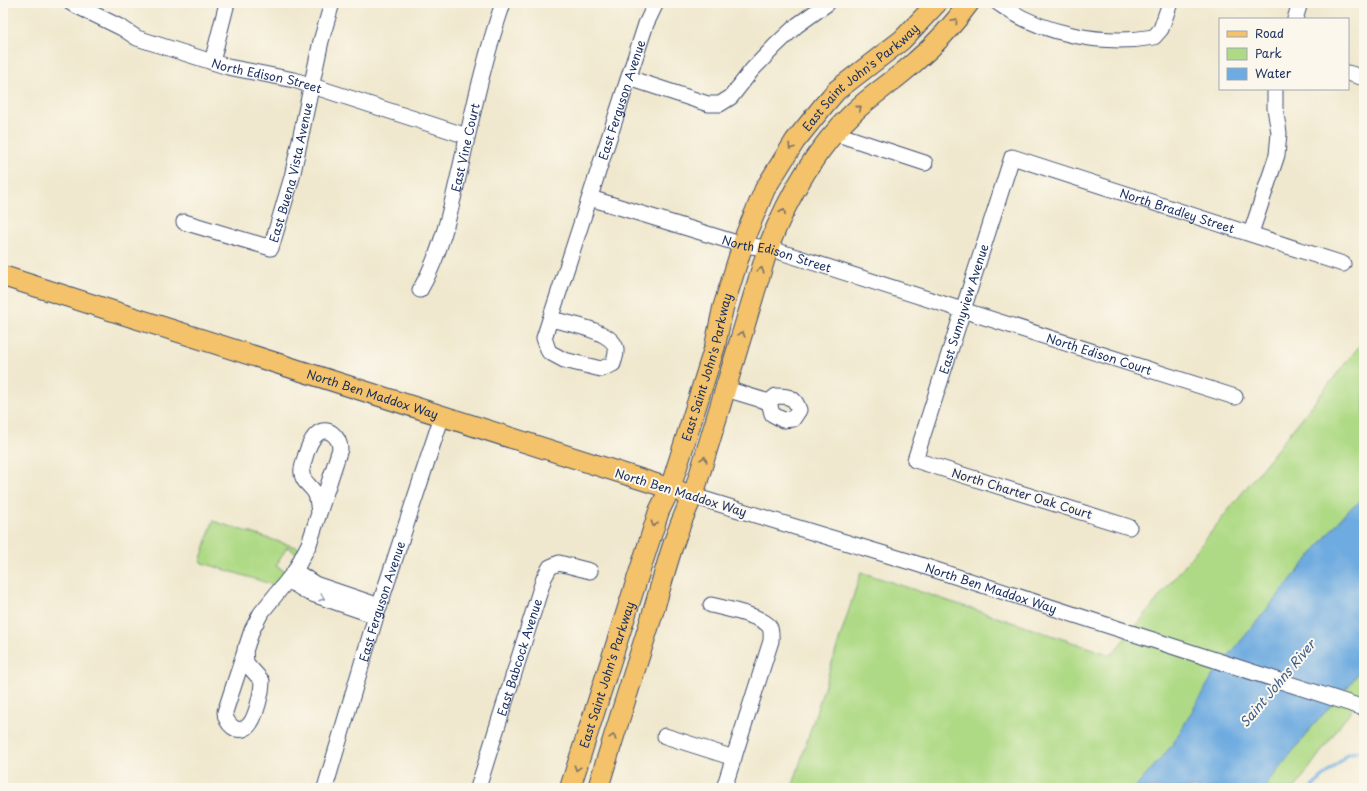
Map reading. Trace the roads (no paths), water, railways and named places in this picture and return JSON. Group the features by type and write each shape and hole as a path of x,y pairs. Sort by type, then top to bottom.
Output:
{"main road":[{"name":"East Saint John's Parkway","path":"570,788 659,511 670,489 715,346 724,308 743,245 757,206 774,173 795,141 837,90 902,40 937,3"},
{"name":"East Saint John's Parkway","path":"598,788 651,618 663,573 680,521 693,496 768,248 796,186 815,157 834,133 856,110 916,62 938,41 969,3"},
{"name":"North Ben Maddox Way","path":"3,276 693,496"}],"street":[{"name":"North Edison Street","path":"71,3 122,28 137,38 212,62 273,75 312,86 467,136"},
{"path":"212,62 227,3"},
{"name":"East Buena Vista Avenue","path":"184,222 271,248 292,177 321,41 332,3"},
{"name":"East Vine Court","path":"420,290 437,255 453,200 484,64 503,3"},
{"name":"East Ferguson Avenue","path":"550,319 606,335 614,342 617,351 612,364 600,369 564,360 549,352 544,338 550,319 590,198 629,78 646,24 656,3"},
{"path":"629,78 708,104 720,104 732,97 752,70 796,26 828,3"},
{"path":"998,3 1035,23 1067,33 1105,40 1133,41 1154,38 1161,28 1170,3"},
{"path":"1295,18 1300,3"},
{"path":"1349,73 1364,78"},
{"path":"1251,233 1277,154 1280,133 1275,108 1275,90"},
{"path":"834,133 925,163"},
{"name":"North Bradley Street","path":"1012,157 1343,264"},
{"name":"East Sunnyview Avenue","path":"915,460 1012,157"},
{"name":"North Edison Street","path":"590,198 743,245 768,248 963,311"},
{"name":"North Edison Court","path":"963,311 1235,397"},
{"name":"East Saint John's Parkway","path":"726,389 769,402"},
{"name":"East Ferguson Avenue","path":"325,788 378,611 442,416"},
{"path":"245,649 252,630 261,613 291,576 309,544 340,449 340,441 336,436 331,432 323,431 316,434 302,470 303,478 306,484 313,489 317,496 319,513"},
{"name":"North Charter Oak Court","path":"915,460 1129,527"},
{"name":"North Ben Maddox Way","path":"693,496 914,563 1362,707"},
{"name":"East Babcock Avenue","path":"478,788 547,573 550,568 559,563 590,571"},
{"path":"291,576 315,584 378,611"},
{"path":"711,604 757,619 770,627 771,641 724,788"},
{"path":"665,736 734,758"}],"water":[{"name":"Saint Johns River","path":"1364,499 1364,665 1351,683 1312,727 1264,788 1135,788 1173,744 1213,675 1347,511"}],"waterway":[{"path":"1311,788 1348,754 1364,750"}]}
